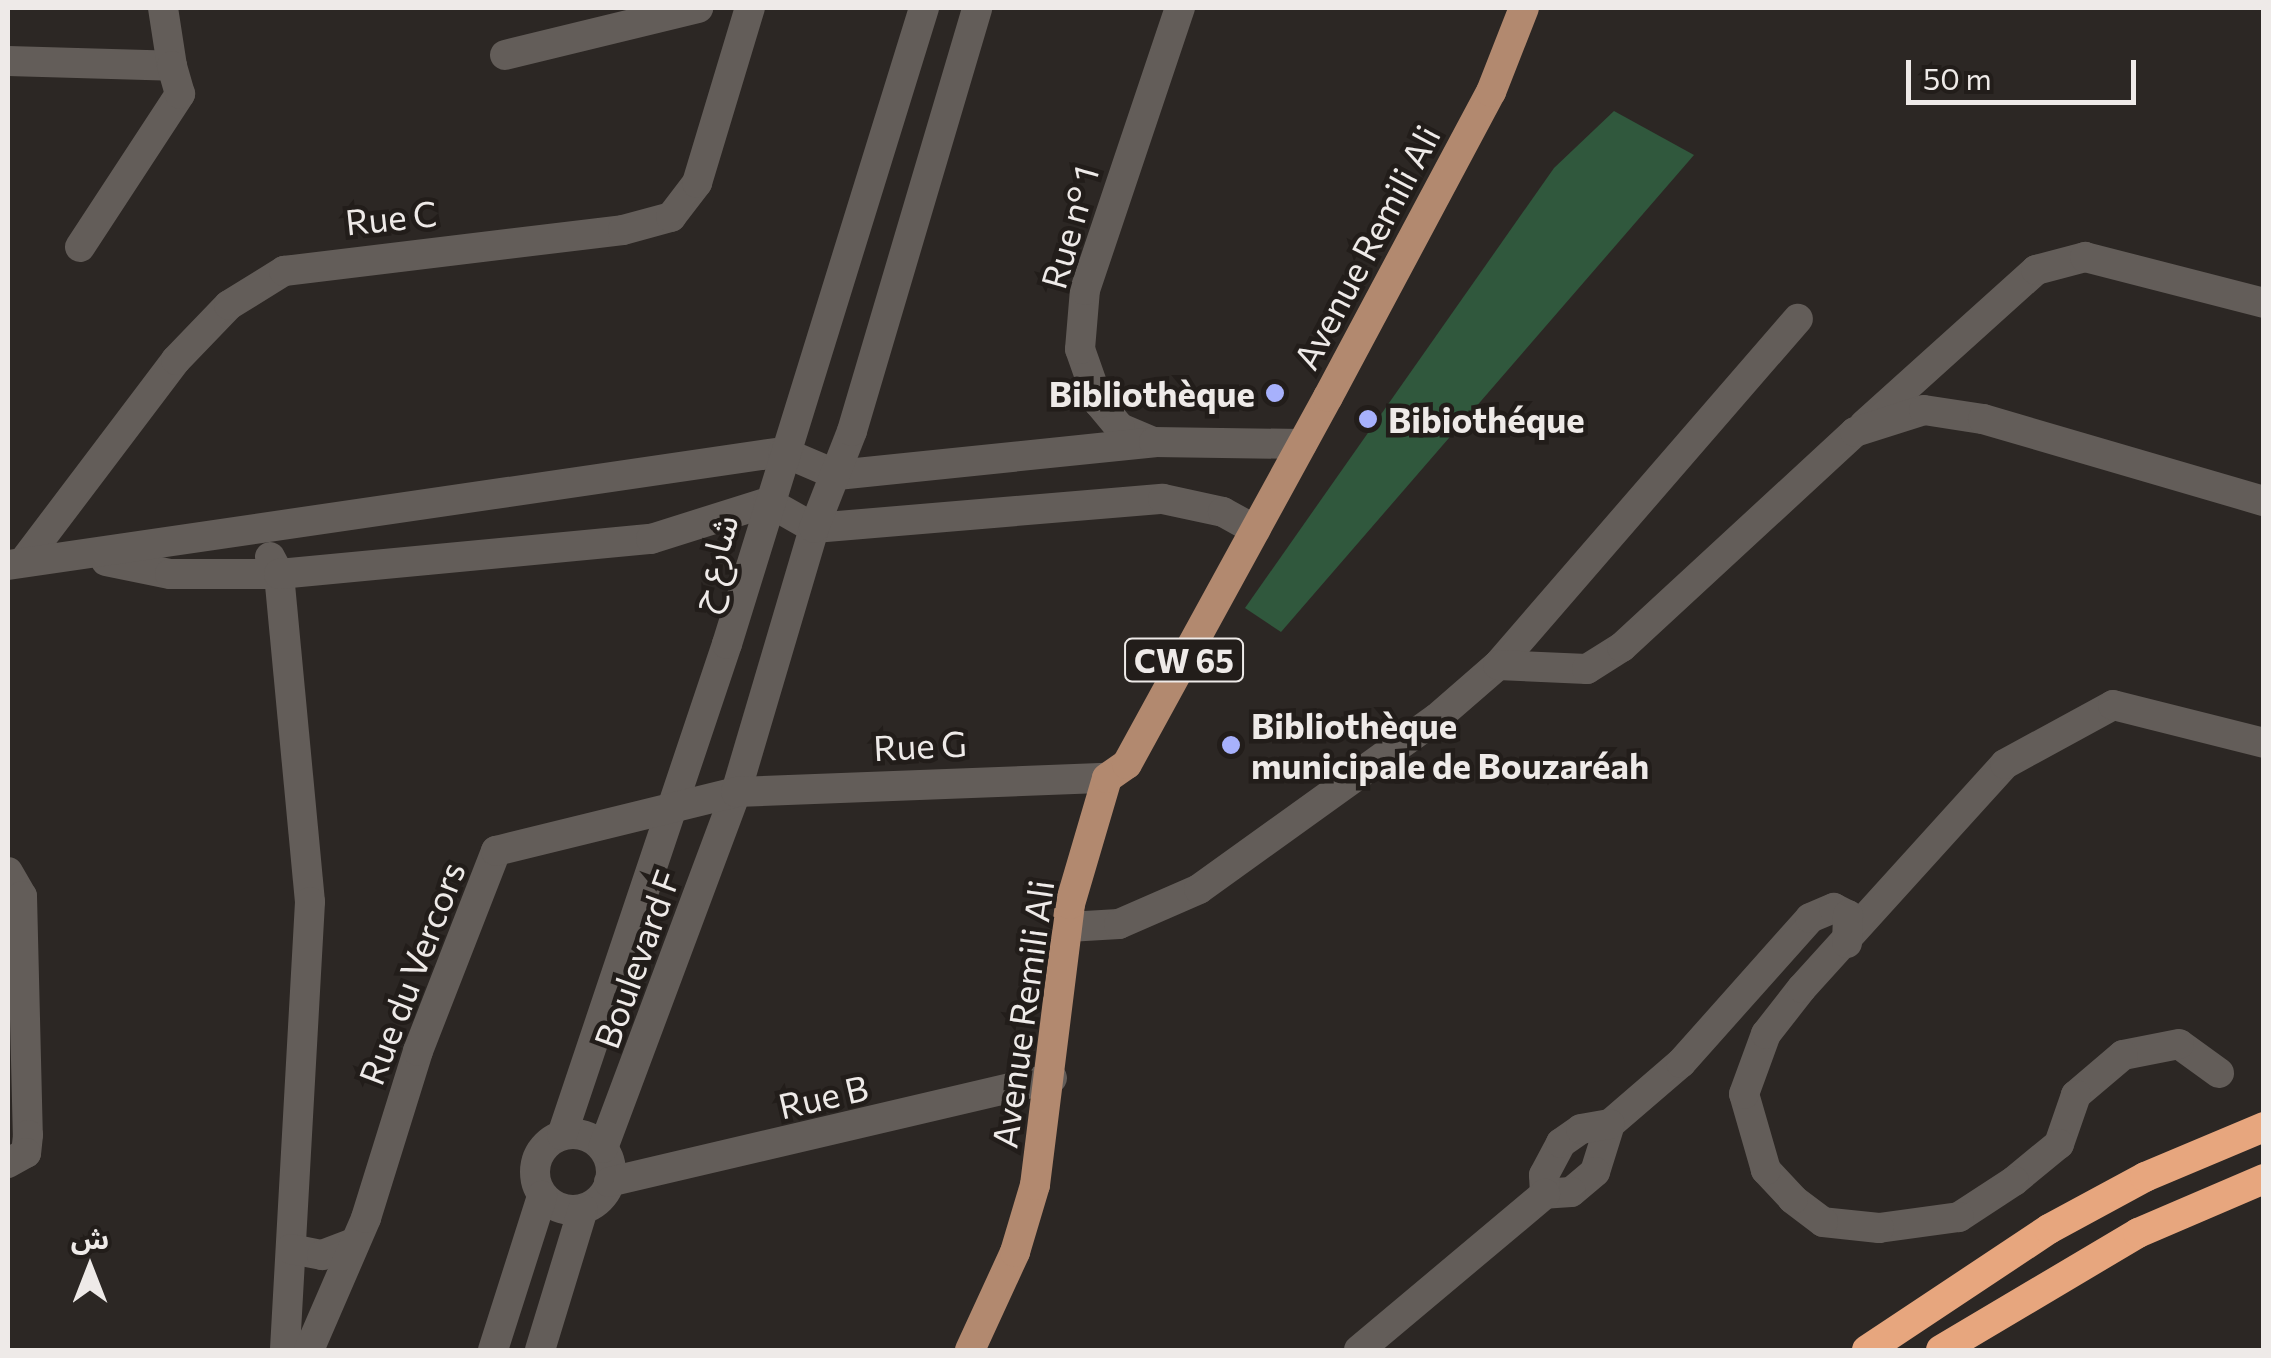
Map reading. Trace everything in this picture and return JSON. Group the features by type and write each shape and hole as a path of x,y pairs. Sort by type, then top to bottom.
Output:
{"highway":[{"path":"1867,1350 1986,1266 2065,1220 2178,1162 2264,1128"},
{"path":"1942,1350 2138,1232 2264,1179"}],"main road":[{"name":"Avenue Remili Ali","path":"970,1350 1015,1252 1035,1185 1052,1078 1068,927 1107,778 1127,764 1302,444 1492,92 1524,8"}],"street":[{"path":"80,247 180,94 162,8"},
{"path":"505,55 698,8"},
{"name":"Rue C","path":"16,563 176,360 229,305 284,270 623,230 671,218 697,183 750,8"},
{"name":"شارع ح","path":"562,1135 672,808 924,8"},
{"name":"Boulevard F","path":"603,1148 736,792 814,528 837,475 977,8"},
{"name":"Rue n° 1","path":"1154,442 1120,428 1099,403 1080,349 1085,290 1180,8"},
{"path":"8,61 172,66"},
{"path":"1498,665 1587,669 1622,647 2036,270 2084,257 2264,303"},
{"path":"1068,927 1119,924 1198,889 1437,718 1498,665 1798,318"},
{"path":"1856,432 1924,410 1983,419 2264,501"},
{"path":"16,563 88,557 783,452 837,475 1154,442 1302,444"},
{"path":"88,557 170,574 279,574 651,538 768,502 814,528 1163,499 1223,512 1255,530"},
{"path":"257,532 279,574 310,902 285,1350"},
{"path":"2219,1073 2179,1044 2123,1055 2076,1095 2059,1144 1959,1217 1879,1228 1823,1222 1766,1170 1744,1094 1766,1034 2004,764 2112,705 2264,743"},
{"name":"Rue G","path":"736,792 1107,778"},
{"name":"Rue du Vercors","path":"309,1350 353,1243 418,1051 496,851 736,792"},
{"path":"8,872 22,896 17,1054 26,1153 8,1163"},
{"path":"1545,1194 1544,1175 1561,1143 1581,1130 1610,1124 1681,1063 1810,918 1834,908 1848,915 1847,943"},
{"name":"Rue B","path":"610,1182 1052,1078"},
{"path":"1358,1350 1545,1194 1571,1192 1594,1172 1610,1124"},
{"path":"493,1350 542,1196 536,1160 562,1135 588,1136 603,1148 610,1182 583,1209 540,1350"},
{"path":"542,1196 564,1210 583,1209"},
{"path":"291,1250 322,1255 353,1243"}],"green space":[{"path":"1614,111 1694,155 1281,632 1245,608 1554,168"}],"place":[{"name":"Bibliothèque","path":"1275,393"},
{"name":"Bibiothéque","path":"1368,419"},
{"name":"Bibliothèque municipale de Bouzaréah","path":"1231,745"}]}
